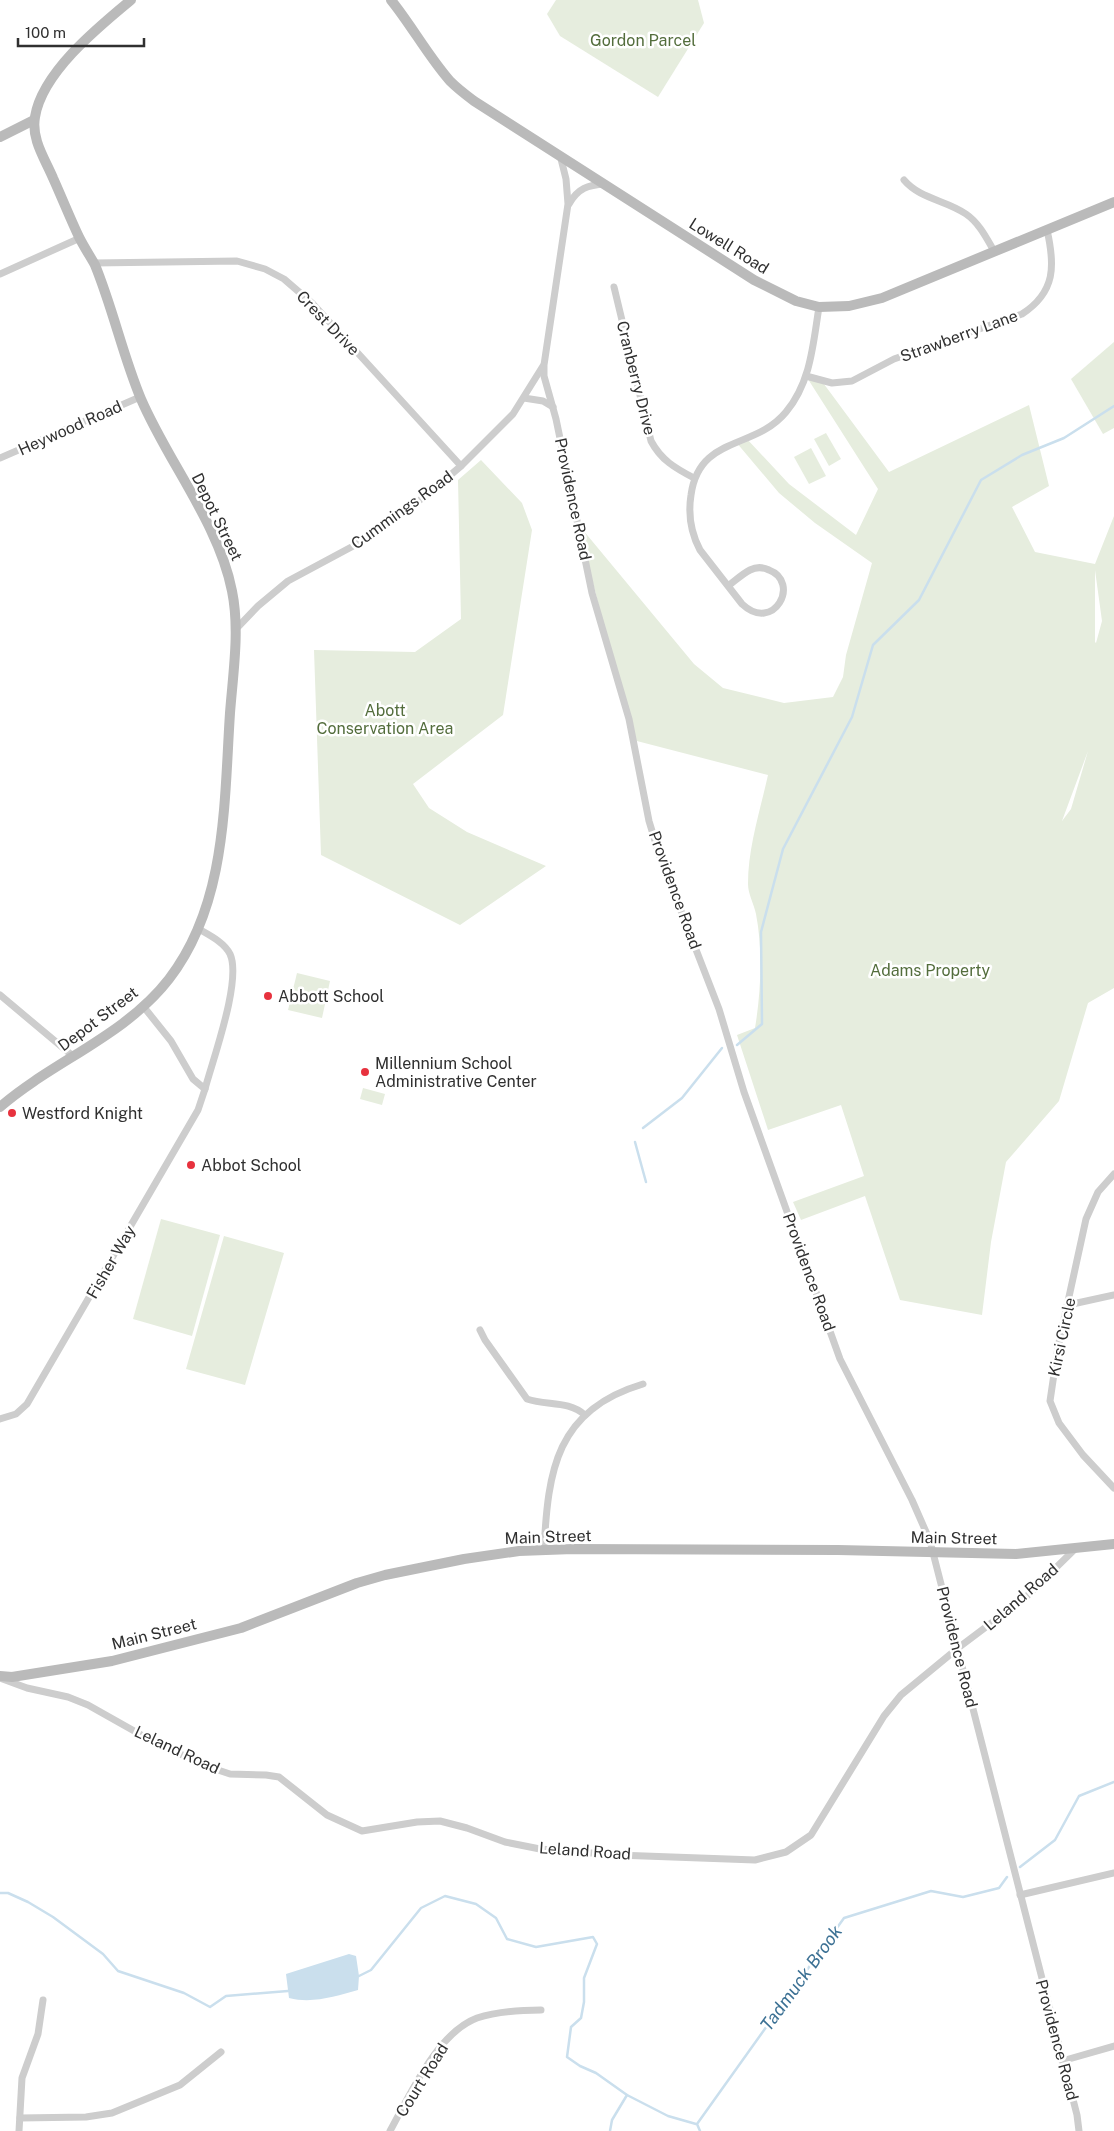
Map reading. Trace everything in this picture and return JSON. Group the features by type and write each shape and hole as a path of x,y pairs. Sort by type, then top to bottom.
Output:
{"main road":[{"name":"Depot Street","path":"0,1107 16,1094 74,1057 143,1006 162,987 178,965 197,928 212,885 222,829 236,629 232,588 221,553 200,508 162,442 140,397 94,264 80,238 38,144 34,120 38,101 51,78 75,51 131,0"},
{"name":"Lowell Road","path":"391,0 434,62 451,82 474,101 754,280 796,301 819,308 849,306 882,298 1114,202"},
{"path":"0,137 34,120"},
{"name":"Main Street","path":"0,1677 12,1677 112,1661 241,1628 385,1575 496,1554 544,1550 1016,1554 1114,1544"}],"street":[{"name":"Providence Road","path":"560,155 566,179 568,204 544,365 544,376 553,408 592,593 624,703 638,761 649,820 666,876 719,1009 744,1092 840,1359 912,1500 932,1552 958,1648 1079,2131"},
{"path":"904,180 914,190 958,209 972,218 994,251"},
{"path":"568,204 575,193 584,187 606,184"},
{"name":"Strawberry Lane","path":"806,376 832,383 852,381 894,359 1022,314 1038,302 1052,275 1053,259 1047,230"},
{"path":"0,274 80,238"},
{"name":"Crest Drive","path":"94,264 237,261 272,272 291,284 313,304 461,466"},
{"name":"Cranberry Drive","path":"614,287 651,440 658,454 694,478"},
{"path":"728,586 751,570 766,568 773,571 782,582 783,596 775,608 762,614 755,613 742,604 728,586 700,550 693,533 690,512 694,478 706,459 716,451 726,445 754,436 777,421 792,404 806,376 819,308"},
{"name":"Cummings Road","path":"236,629 258,606 288,581 357,544 461,466 513,414 544,365"},
{"name":"Heywood Road","path":"0,458 140,397"},
{"path":"524,398 542,402 553,408"},
{"name":"Fisher Way","path":"0,1419 16,1414 27,1404 193,1122 205,1089 231,992 234,972 229,952 222,944 197,928"},
{"path":"0,995 74,1057"},
{"path":"143,1006 172,1041 193,1079 205,1089"},
{"name":"Kirsi Circle","path":"1114,1174 1098,1192 1086,1219 1051,1391 1051,1405 1059,1423 1083,1455 1114,1488"},
{"path":"1068,1305 1114,1295"},
{"path":"480,1330 527,1399 570,1405 585,1415"},
{"path":"544,1550 546,1507 554,1465 561,1446 585,1415 614,1395 643,1384"},
{"name":"Leland Road","path":"0,1677 27,1688 68,1697 88,1705 159,1745 214,1769 230,1774 279,1777 327,1815 362,1831 374,1831 417,1822 440,1821 506,1842 540,1849 743,1861 786,1852 811,1835 884,1716 901,1695 958,1648 1028,1596 1075,1549"},
{"path":"1020,1895 1114,1874"},
{"path":"19,2131 23,2073 30,2062 38,2034 43,2000"},
{"name":"Court Road","path":"390,2131 434,2054 458,2029 476,2019 495,2013 541,2010"},
{"path":"1062,2060 1114,2046"},
{"path":"20,2118 86,2116 112,2113 180,2085 221,2052"}],"green space":[{"name":"Gordon Parcel","path":"556,0 698,0 704,23 658,97 560,36 547,14"},
{"path":"1114,342 1114,428 1103,434 1071,379"},
{"name":"Adams Property","path":"806,376 821,380 889,472 1029,405 1049,486 1012,507 1035,552 1095,564 1114,516 1114,988 1088,1003 1059,1101 1006,1162 991,1242 982,1315 900,1300 865,1196 801,1220 793,1202 864,1176 841,1105 768,1130 737,1035 755,1028 757,1014 760,986 760,942 756,914 748,888 750,857 768,775 633,740 578,524 694,664 723,688 784,703 833,697 843,677 846,655 872,563 815,523 779,493 736,442 746,438 789,484 856,535 878,489","holes":["1095,570 1102,621 1096,643 1095,642","1088,751 1071,809 1062,821"]},
{"path":"826,433 841,459 829,466 814,439"},
{"path":"811,448 826,476 809,484 794,457"},
{"name":"Abott Conservation Area","path":"481,460 522,503 532,530 503,715 413,784 429,808 467,832 546,866 460,925 321,855 314,650 415,652 461,619 458,480"},
{"path":"297,973 330,981 322,1018 288,1010"},
{"path":"363,1088 385,1094 382,1105 360,1099"},
{"path":"161,1219 220,1235 192,1336 133,1319"},
{"path":"224,1236 284,1253 245,1385 186,1369"}],"water":[{"path":"349,1954 356,1956 359,1976 358,1990 316,2000 289,1998 286,1974"}],"waterway":[{"path":"737,1045 762,1024 761,932 783,849 852,717 873,645 919,600 981,480 1022,455 1064,438 1114,406"},
{"path":"643,1128 682,1098 722,1048"},
{"path":"635,1142 646,1182"},
{"name":"Tadmuck Brook","path":"1020,1867 1055,1840 1079,1796 1114,1782"},
{"name":"Tadmuck Brook","path":"700,2131 697,2124 844,1918 931,1891 963,1897 999,1888 1007,1877"},
{"path":"0,1893 8,1893 28,1902 53,1917 103,1954 118,1971 184,1993 210,2007 226,1996 288,1991"},
{"path":"359,1976 371,1970 421,1908 445,1896 476,1904 496,1918 507,1939 536,1947 593,1937 597,1944 584,1978 584,2002 581,2018 571,2027 567,2057 580,2066 596,2073 627,2095"},
{"path":"610,2131 612,2120 627,2095 668,2116 696,2124"}],"place":[{"name":"Abbott School","path":"268,996"},
{"name":"Millennium School Administrative Center","path":"365,1072"},
{"name":"Westford Knight","path":"12,1113"},
{"name":"Abbot School","path":"191,1165"}]}
